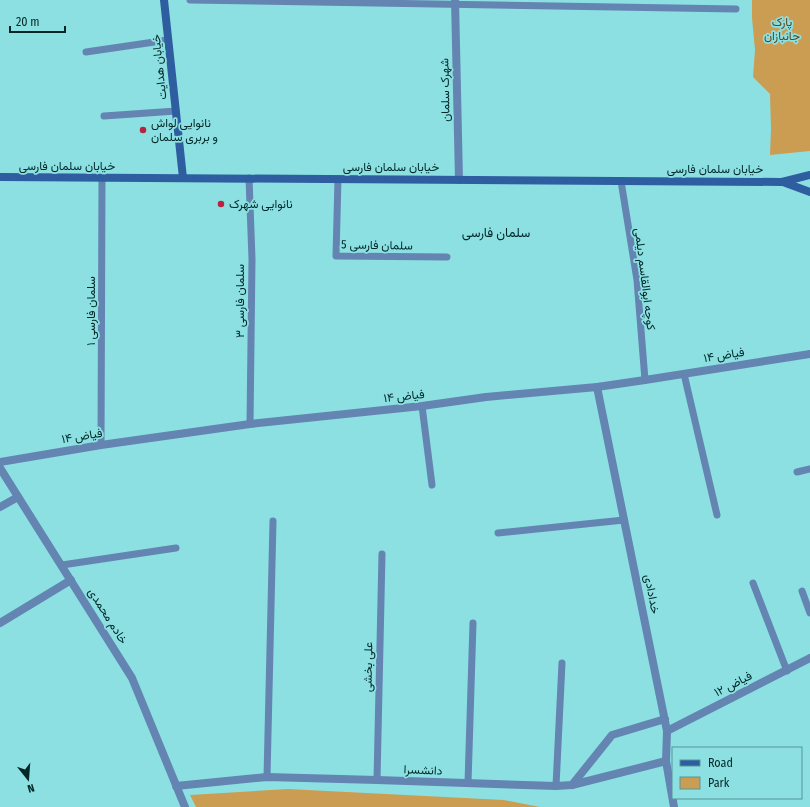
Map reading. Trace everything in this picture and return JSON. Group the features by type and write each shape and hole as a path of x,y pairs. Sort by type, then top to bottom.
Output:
{"main road":[{"name":"خیابان هدایت","path":"164,0 183,178"},
{"path":"782,182 810,175"},
{"name":"خیابان سلمان فارسی","path":"0,177 782,182"},
{"path":"782,182 810,192"}],"street":[{"name":"شهرک سلمان","path":"455,2 459,180"},
{"name":"فیاض ۱۴","path":"0,462 101,445 250,424 422,406 486,397 597,387 810,354"},
{"name":"خدادادی","path":"597,387 665,719 667,731 666,761 672,796"},
{"name":"خادم محمدی","path":"0,468 132,678 185,807"},
{"path":"0,507 18,497"},
{"path":"0,623 71,580"},
{"name":"فیاض ۱۲","path":"667,731 810,658"},
{"path":"572,785 612,735 665,719"},
{"name":"دانشسرا","path":"176,786 266,777 556,786 572,785 666,761"}],"lane":[{"path":"190,0 455,2 736,8"},
{"path":"86,52 168,40"},
{"path":"104,116 176,111"},
{"name":"سلمان فارسی ۱","path":"101,445 102,178"},
{"name":"سلمان فارسی ۳","path":"249,178 252,259 250,424"},
{"name":"سلمان فارسی 5","path":"338,179 336,256 448,257"},
{"name":"کوچه ابوالقاسم دیلمی","path":"621,181 637,280 645,380"},
{"path":"684,374 717,515"},
{"path":"422,406 432,486"},
{"path":"797,472 810,469"},
{"path":"498,534 624,520"},
{"path":"266,777 273,521"},
{"path":"62,565 176,548"},
{"name":"علی بخشی","path":"377,780 382,554"},
{"path":"753,583 787,671"},
{"path":"802,591 810,613"},
{"path":"468,783 473,623"},
{"path":"556,786 562,663"}],"green space":[{"name":"پارک جانبازان","path":"752,0 810,0 810,151 770,155 770,94 753,77 755,50"},
{"path":"288,789 504,800 540,807 196,807 190,795"}],"place":[{"name":"نانوایی لواش و بربری سلمان","path":"143,130"},
{"name":"نانوایی شهرک","path":"221,204"}],"district":[{"name":"سلمان فارسی","path":"496,232"}]}
